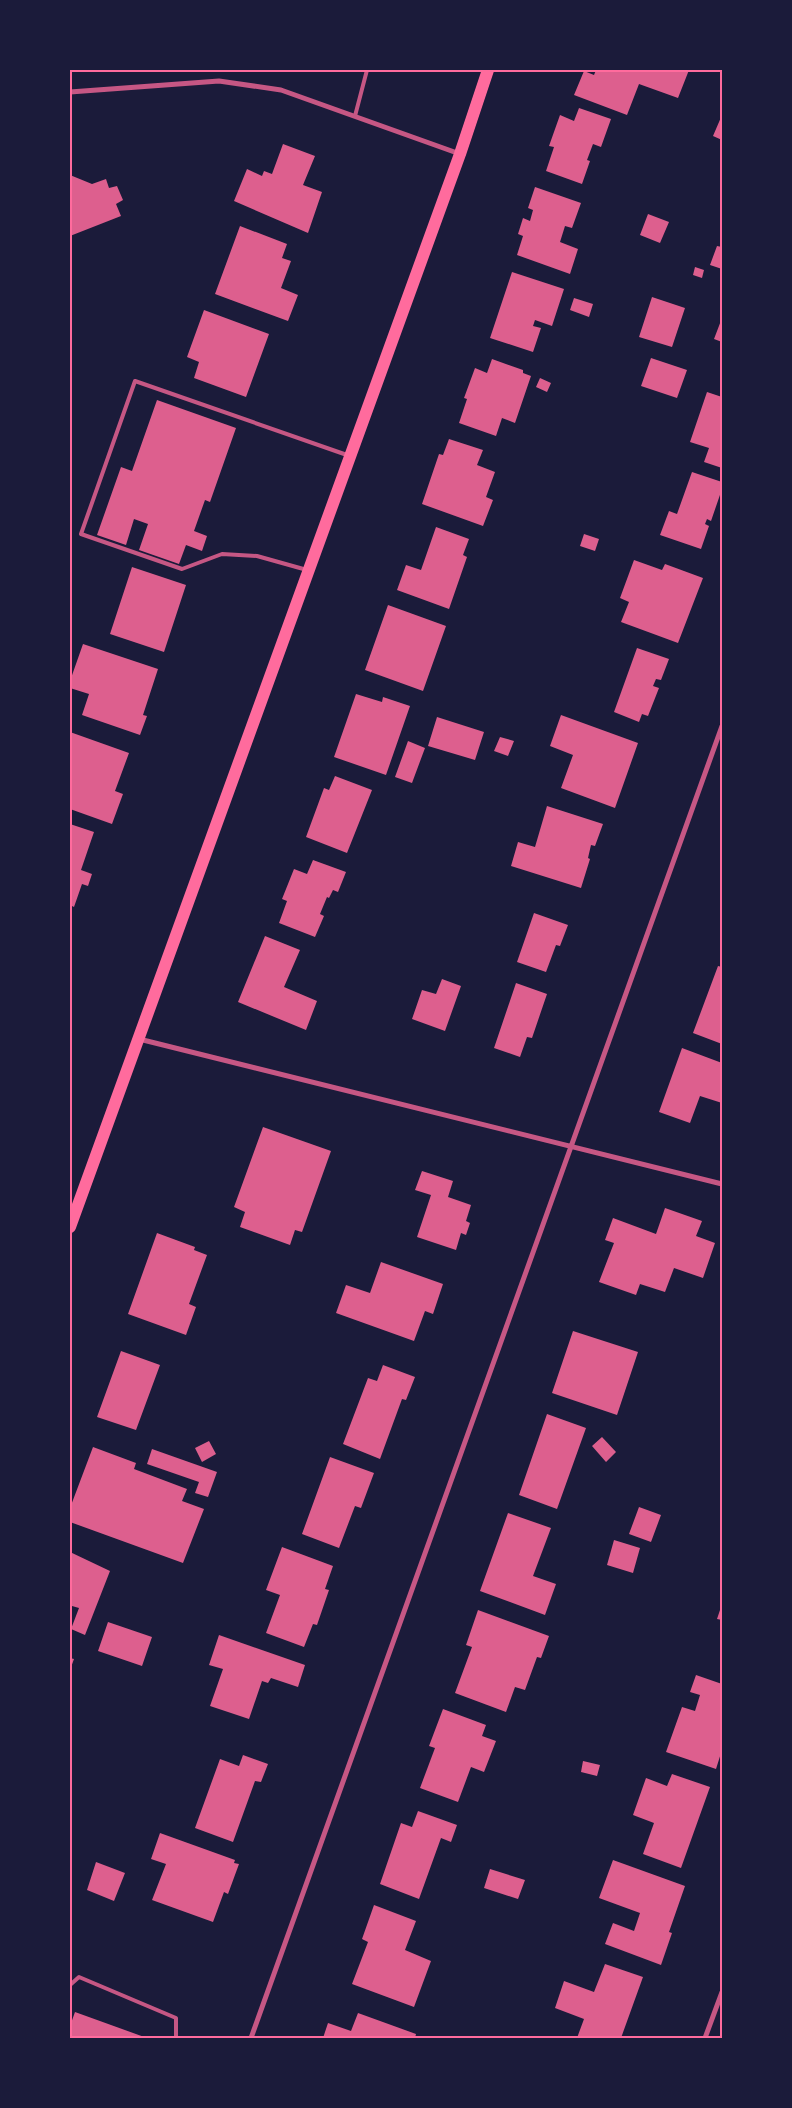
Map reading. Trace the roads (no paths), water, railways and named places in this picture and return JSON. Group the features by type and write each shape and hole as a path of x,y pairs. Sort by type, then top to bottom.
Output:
{"main road":[{"path":"70,1227 351,456 460,154 488,70"}],"street":[{"path":"70,92 219,81 281,90 460,154"},
{"path":"252,2038 722,726"},
{"path":"138,1039 722,1184"},
{"path":"705,2038 722,1992"}],"lane":[{"path":"355,116 367,70"},
{"path":"309,570 257,556 222,554 182,569 81,534 135,381 351,456"},
{"path":"70,1985 79,1977 176,2018 176,2038"}]}
